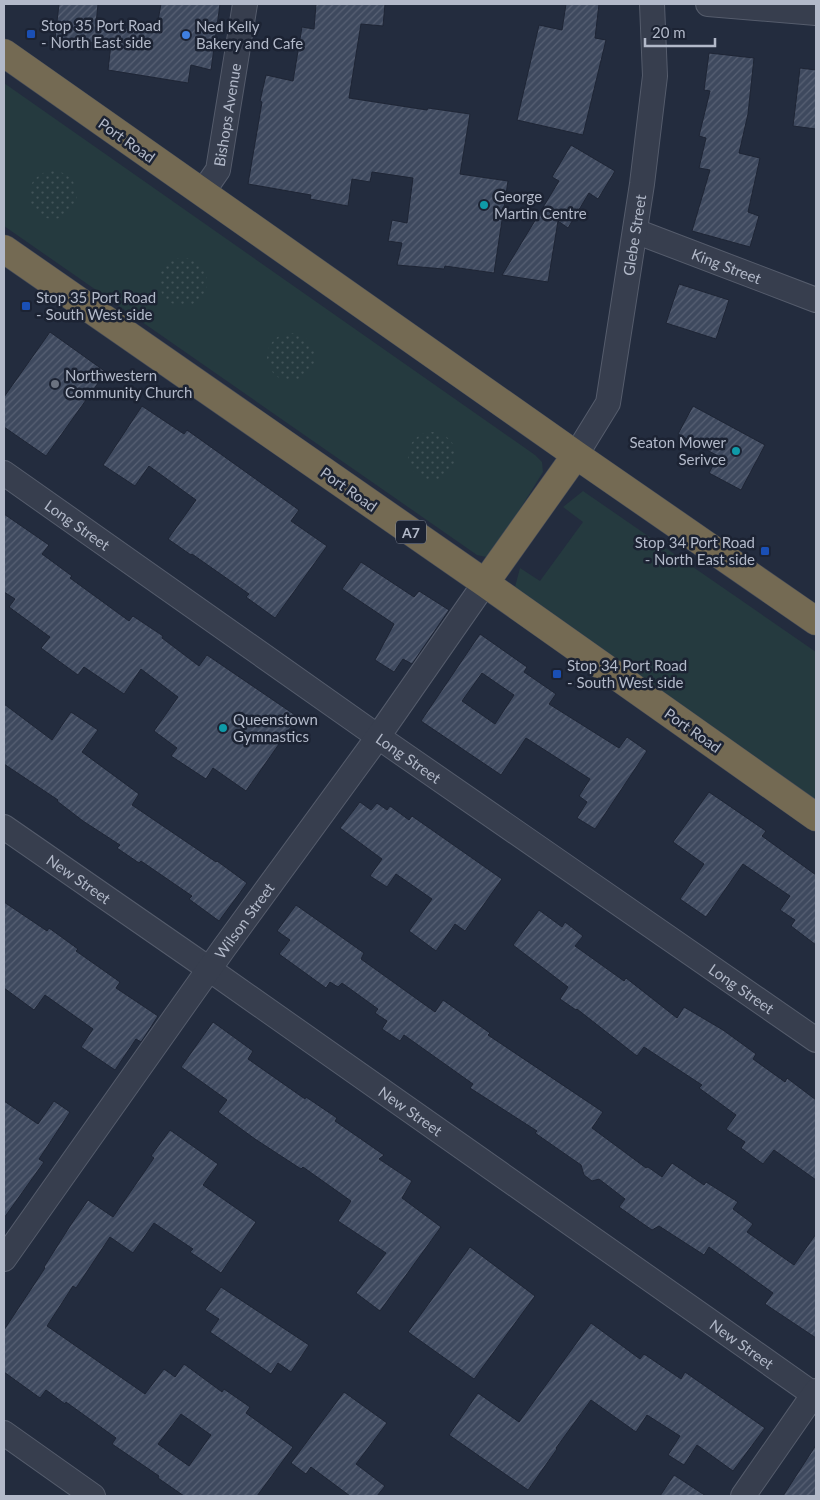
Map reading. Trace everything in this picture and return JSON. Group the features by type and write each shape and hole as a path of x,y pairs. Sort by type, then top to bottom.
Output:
{"highway":[{"name":"Port Road","path":"4,53 576,455 816,621"},
{"name":"Port Road","path":"4,249 816,817"},
{"path":"484,583 576,455"}],"street":[{"name":"Bishops Avenue","path":"202,193 218,170 245,4"},
{"name":"Glebe Street","path":"576,455 608,402 642,184 654,76 652,4"},
{"path":"708,4 816,13"},
{"name":"King Street","path":"635,230 816,300"},
{"name":"Long Street","path":"4,473 377,736 816,1040"},
{"name":"Wilson Street","path":"4,1259 484,583"},
{"name":"New Street","path":"4,827 815,1394"},
{"path":"743,1496 815,1394"},
{"path":"4,1433 94,1496"}],"green space":[{"path":"4,83 535,455 542,462 543,472 494,551 486,557 477,555 4,226"},
{"path":"48,171 58,171 70,178 77,190 77,200 70,212 58,219 48,219 40,215 33,208 29,200 29,190 33,182 40,175"},
{"path":"178,258 188,258 200,265 207,277 207,287 200,299 188,306 178,306 170,302 163,295 159,287 159,277 163,269 170,262"},
{"path":"286,333 296,333 308,340 315,352 315,362 308,374 296,381 286,381 278,377 271,370 267,362 267,352 271,344 278,337"},
{"path":"427,432 437,432 449,439 456,451 456,461 449,473 437,480 427,480 419,476 412,469 408,461 408,451 412,443 419,436"},
{"path":"583,491 816,652 816,800 515,587 520,568 540,581 583,522 563,507"}],"building":[{"path":"59,4 98,4 96,24 156,32 161,4 220,4 211,70 191,65 188,83 108,70 111,44 55,39"},
{"path":"316,4 385,4 383,26 361,24 349,98 427,110 428,108 470,114 460,174 508,181 494,273 445,266 444,269 397,265 402,243 388,241 392,220 407,223 413,178 372,172 370,182 352,179 348,206 310,199 311,195 248,184 262,102 260,101 266,75 293,81 302,27 314,29"},
{"path":"566,4 599,4 595,38 606,40 583,135 517,120 539,25 562,30"},
{"path":"709,53 754,58 748,114 739,153 760,158 748,212 759,216 750,247 692,231 710,170 699,168 706,138 699,136 710,91 704,90"},
{"path":"800,68 816,70 816,129 793,126"},
{"path":"571,145 615,171 598,199 589,193 568,228 558,221 548,282 502,275 559,181 552,177"},
{"path":"679,284 729,300 716,339 666,323"},
{"name":"Northwestern Community Church","path":"50,332 106,372 46,456 4,427 4,397"},
{"path":"142,406 184,434 187,430 299,510 291,521 327,546 275,618 246,597 249,594 168,539 196,500 149,466 135,486 103,465"},
{"name":"Seaton Mower Serivce","path":"693,406 765,445 741,490 709,473 718,456 678,434"},
{"path":"4,514 49,545 42,554 72,576 70,578 129,621 133,616 163,636 162,638 199,666 207,655 298,717 246,791 213,768 206,779 171,756 177,748 154,731 178,697 141,669 124,694 84,667 78,675 41,648 50,637 9,607 15,599 4,592"},
{"path":"361,562 414,597 419,591 449,610 412,664 403,659 394,672 375,660 394,624 342,589"},
{"path":"480,634 527,667 524,672 556,694 549,704 619,748 627,737 647,751 595,829 577,818 587,802 579,796 590,779 526,738 501,775 421,721","holes":["482,673 514,695 495,724 462,701"]},
{"path":"4,704 52,740 71,712 98,730 82,752 139,794 132,805 247,883 219,921 189,899 192,896 141,861 139,863 117,848 120,845 83,821 58,800 4,764"},
{"path":"709,792 766,831 762,836 816,875 816,945 791,926 795,920 780,910 790,896 743,864 706,917 680,899 704,864 673,842"},
{"path":"360,802 371,810 377,803 387,810 390,806 409,820 412,816 502,879 465,931 455,924 436,951 409,931 432,899 396,874 387,887 370,876 382,859 340,828"},
{"path":"4,902 47,931 49,928 78,949 76,951 120,982 116,988 158,1016 141,1042 136,1039 115,1070 81,1047 93,1029 45,995 34,1010 4,988"},
{"path":"296,905 364,953 361,959 435,1012 443,1000 490,1033 488,1035 603,1112 592,1128 646,1168 648,1167 662,1177 672,1163 704,1185 706,1182 738,1202 733,1209 753,1224 747,1232 794,1265 816,1234 816,1338 765,1304 773,1293 709,1247 704,1255 659,1226 652,1230 619,1207 625,1199 599,1179 592,1181 584,1175 581,1165 535,1133 537,1131 470,1088 473,1084 404,1035 400,1041 382,1029 387,1021 375,1013 378,1009 342,983 338,987 330,982 326,988 279,954 290,940 277,931"},
{"path":"539,910 562,927 565,922 583,936 575,946 624,981 626,978 677,1018 684,1007 723,1030 756,1054 753,1059 785,1082 787,1078 816,1100 816,1180 774,1150 763,1164 741,1148 745,1142 726,1129 736,1115 699,1088 702,1085 644,1047 637,1056 577,1009 560,999 568,987 513,945"},
{"path":"213,1022 253,1051 248,1059 305,1099 306,1097 337,1118 335,1121 384,1155 379,1159 412,1181 402,1198 441,1227 380,1311 356,1293 386,1253 338,1221 351,1201 303,1167 301,1169 255,1139 218,1112 227,1100 181,1067"},
{"path":"4,1101 38,1124 54,1101 70,1112 39,1159 44,1162 4,1218"},
{"path":"170,1130 218,1164 203,1185 256,1222 221,1273 190,1252 193,1249 154,1223 133,1253 110,1237 76,1288 73,1286 47,1326 145,1394 164,1369 175,1377 184,1364 222,1392 224,1389 250,1407 246,1413 293,1447 257,1496 184,1496 158,1478 159,1476 112,1444 116,1438 66,1402 65,1404 46,1390 40,1398 4,1372 4,1330 70,1226 88,1200 113,1217 154,1158 151,1156","holes":["181,1414 211,1435 189,1466 158,1444"]},
{"path":"470,1247 535,1296 474,1379 408,1332"},
{"path":"221,1287 309,1345 291,1372 278,1363 271,1374 210,1332 219,1319 205,1310"},
{"path":"591,1323 640,1359 644,1354 681,1379 685,1372 765,1428 733,1471 697,1445 684,1465 668,1455 680,1436 647,1415 636,1432 591,1400 528,1490 449,1435 478,1393 519,1422"},
{"path":"344,1392 387,1423 356,1464 385,1486 377,1496 350,1496 311,1467 306,1474 291,1463"},
{"path":"816,1445 816,1496 783,1496"},
{"path":"674,1475 706,1496 660,1496"}],"place":[{"name":"Stop 35 Port Road - North East side","path":"31,34"},
{"name":"Ned Kelly Bakery and Cafe","path":"186,35"},
{"name":"George Martin Centre","path":"484,205"},
{"name":"Stop 35 Port Road - South West side","path":"26,306"},
{"name":"Northwestern Community Church","path":"55,384"},
{"name":"Seaton Mower Serivce","path":"736,451"},
{"name":"Stop 34 Port Road - North East side","path":"765,551"},
{"name":"Stop 34 Port Road - South West side","path":"557,674"},
{"name":"Queenstown Gymnastics","path":"223,728"}]}
